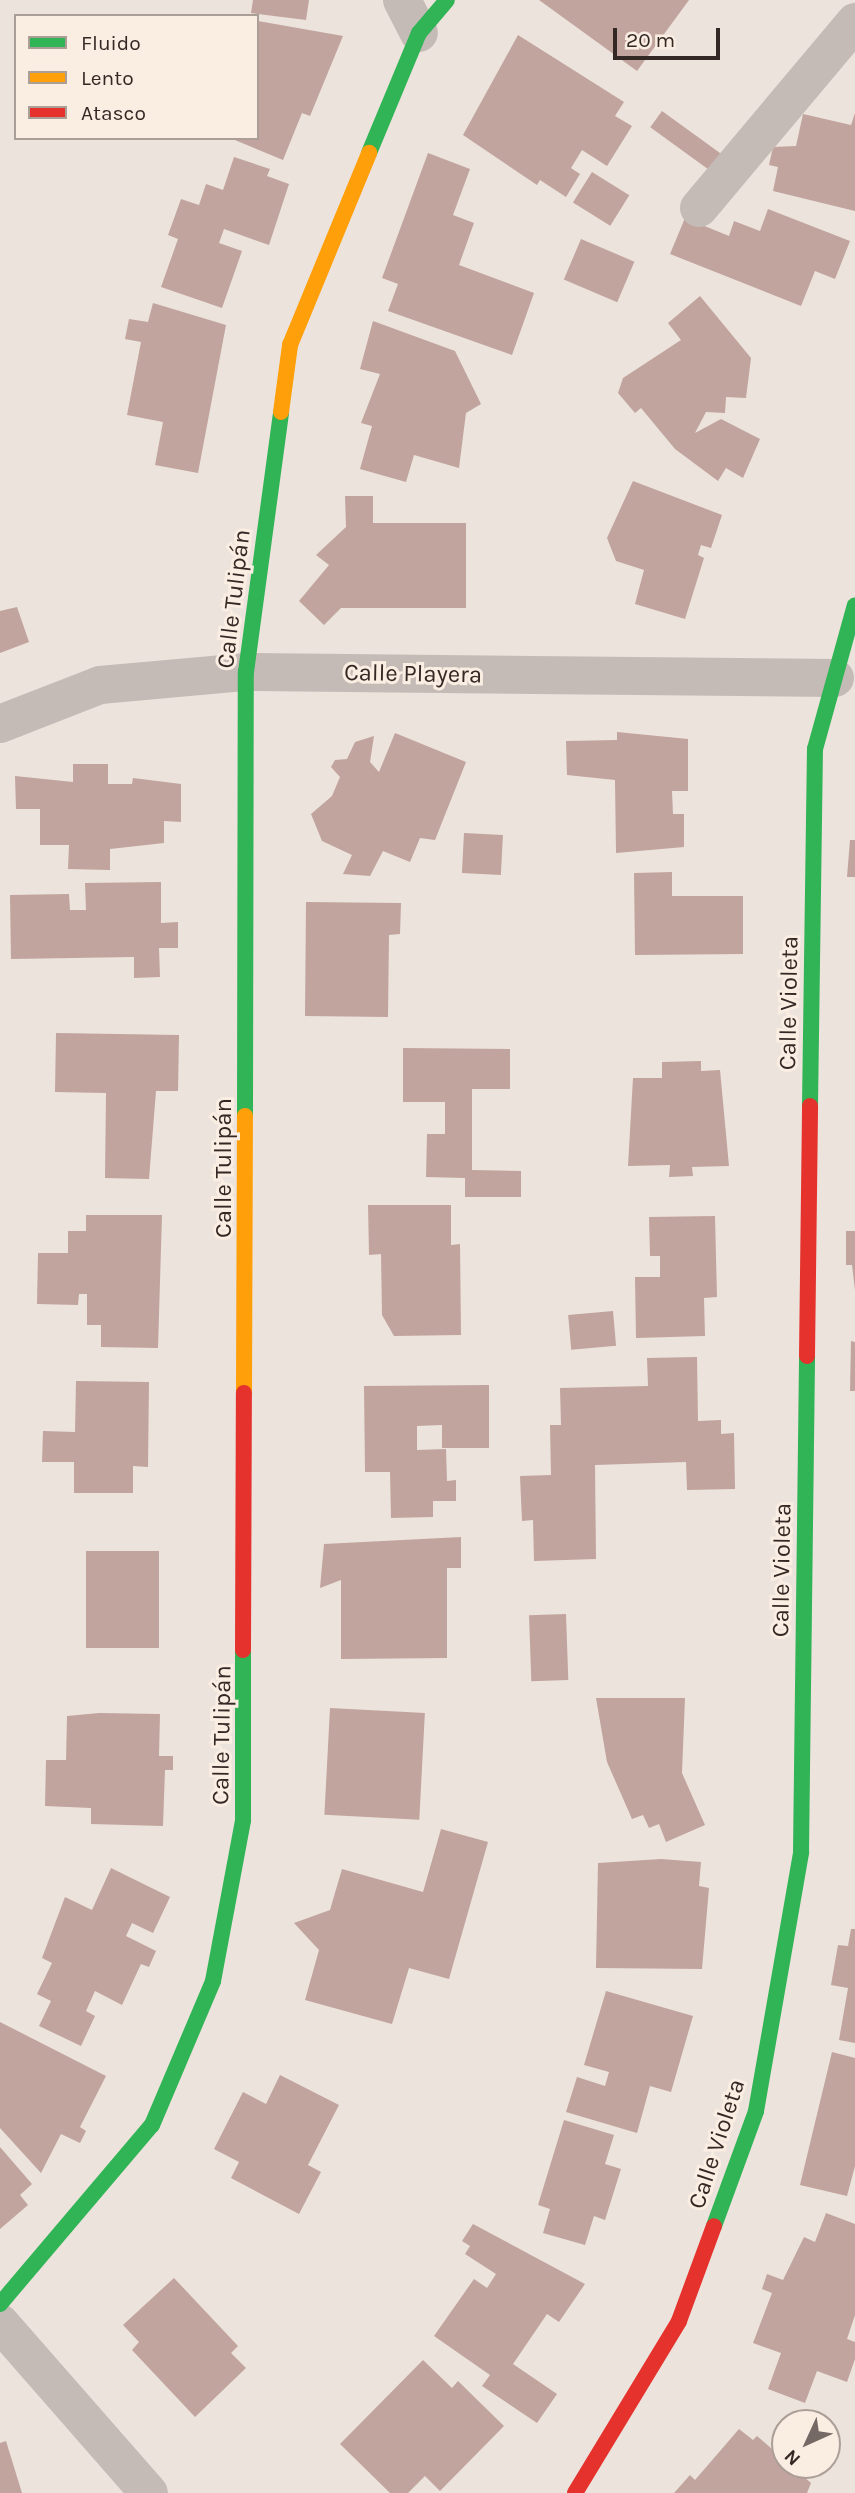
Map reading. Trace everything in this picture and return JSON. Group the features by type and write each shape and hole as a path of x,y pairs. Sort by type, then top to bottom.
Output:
{"street":[{"path":"402,0 419,33"},
{"name":"Calle Tulipán","path":"0,2304 152,2125 213,1981 243,1820 246,671 290,345 419,33 447,0"},
{"path":"699,208 855,22"},
{"name":"Calle Violeta","path":"575,2493 679,2321 756,2111 801,1852 815,749 855,605"},
{"name":"Calle Playera","path":"0,724 100,685 246,671 835,678"},
{"path":"0,2323 149,2493"}],"building":[{"path":"253,0 309,0 306,20 251,13"},
{"path":"539,0 689,0 637,71"},
{"path":"259,21 343,36 310,116 302,113 283,160 235,140 259,140"},
{"path":"518,35 624,102 615,116 632,126 607,166 582,150 571,168 580,174 566,197 540,180 537,185 463,135"},
{"path":"662,111 723,155 711,171 650,127"},
{"path":"855,113 855,211 773,191 778,167 769,165 773,147 796,146 803,114 851,125"},
{"path":"428,153 470,169 453,215 474,223 459,265 534,293 512,355 388,311 398,284 382,278"},
{"path":"234,157 270,169 267,176 289,184 269,245 224,229 219,243 242,251 222,308 161,287 178,239 168,235 181,199 199,205 206,184 223,190"},
{"path":"592,172 629,195 610,226 573,203"},
{"path":"768,209 850,241 835,279 815,271 801,306 670,254 685,218 729,236 734,221 760,231"},
{"path":"581,239 634,262 617,302 564,280"},
{"path":"700,296 751,358 746,398 726,397 725,413 706,412 695,433 721,419 760,439 743,478 726,468 718,481 675,449 641,408 635,413 618,393 623,378 681,340 668,323"},
{"path":"153,303 226,325 198,473 155,465 163,422 127,415 141,342 125,339 129,319 148,322"},
{"path":"373,321 455,351 481,404 466,413 459,468 414,455 406,482 360,469 372,426 361,423 380,374 360,369"},
{"path":"633,481 722,515 711,548 701,545 698,555 704,558 685,619 635,604 644,570 616,561 607,538"},
{"path":"345,496 373,496 373,523 466,523 466,608 341,608 324,625 299,601 329,565 316,555 346,527"},
{"path":"17,607 29,642 0,653 0,611"},
{"path":"617,732 688,739 688,791 672,791 673,814 684,814 684,847 616,853 615,780 567,775 566,741 617,740"},
{"path":"395,733 466,762 435,840 420,838 410,862 383,851 370,876 343,874 352,855 322,841 311,814 332,796 340,777 331,767 335,760 347,759 355,742 374,736 370,762 379,772"},
{"path":"73,764 108,764 108,784 132,784 133,778 181,784 181,822 164,821 164,843 110,849 110,870 68,869 69,845 40,845 40,809 16,809 15,776 73,782"},
{"path":"464,833 503,835 501,875 462,873"},
{"path":"850,840 855,840 855,877 847,877"},
{"path":"672,872 672,896 743,896 743,954 635,955 634,873"},
{"path":"161,882 161,923 178,922 178,948 159,948 160,977 134,978 134,957 11,959 10,895 69,894 70,910 86,910 85,883"},
{"path":"306,902 401,903 400,934 389,935 388,1017 305,1016"},
{"path":"56,1033 179,1035 178,1091 156,1091 149,1179 105,1178 106,1093 55,1092"},
{"path":"403,1048 510,1049 510,1089 472,1089 472,1170 521,1171 521,1197 465,1197 465,1178 426,1177 427,1134 445,1134 445,1102 403,1102"},
{"path":"701,1061 701,1071 720,1070 729,1166 692,1167 693,1176 669,1177 670,1165 628,1166 633,1078 662,1078 662,1062"},
{"path":"368,1205 451,1205 451,1245 460,1244 461,1335 394,1336 382,1315 381,1254 369,1255"},
{"path":"86,1215 162,1215 158,1348 101,1347 101,1325 87,1325 87,1294 79,1294 78,1305 37,1304 38,1253 68,1253 68,1231 86,1231"},
{"path":"715,1216 717,1297 704,1298 705,1336 636,1338 635,1277 660,1277 660,1256 650,1256 649,1217"},
{"path":"846,1231 855,1231 855,1290 852,1265 846,1265"},
{"path":"613,1311 616,1346 571,1350 568,1315"},
{"path":"851,1341 855,1342 855,1391 850,1391"},
{"path":"697,1357 698,1421 721,1420 721,1434 734,1433 735,1489 687,1490 686,1462 595,1465 596,1559 534,1561 533,1520 522,1521 520,1476 551,1475 550,1425 561,1425 560,1388 648,1386 647,1358"},
{"path":"76,1381 149,1382 148,1467 133,1466 133,1493 74,1493 74,1462 42,1462 43,1431 75,1432"},
{"path":"489,1385 489,1448 442,1448 442,1425 417,1426 417,1450 446,1449 447,1481 456,1480 456,1501 433,1501 433,1517 391,1518 390,1472 365,1472 364,1386"},
{"path":"461,1537 461,1568 447,1568 447,1658 341,1659 341,1580 320,1588 324,1544"},
{"path":"86,1551 159,1551 159,1648 86,1648"},
{"path":"566,1614 568,1680 531,1681 529,1615"},
{"path":"596,1698 685,1698 682,1773 705,1825 666,1842 659,1824 649,1828 643,1815 632,1819 607,1762"},
{"path":"330,1708 425,1713 419,1820 324,1815"},
{"path":"99,1713 160,1714 159,1756 173,1756 173,1770 165,1770 163,1826 91,1824 91,1808 45,1806 46,1760 66,1760 67,1716"},
{"path":"441,1829 488,1842 449,1979 409,1968 392,2024 305,2000 319,1950 294,1923 330,1910 342,1869 423,1892"},
{"path":"661,1859 701,1862 699,1886 709,1888 702,1969 596,1968 598,1863"},
{"path":"111,1868 170,1897 153,1933 132,1923 126,1936 156,1951 149,1967 141,1964 122,2005 95,1991 86,2011 95,2016 81,2046 39,2026 51,2001 37,1994 52,1963 42,1958 65,1897 92,1910"},
{"path":"851,1929 855,1929 855,2043 839,2040 848,1988 831,1985 838,1945 848,1946"},
{"path":"606,1991 693,2016 671,2092 650,2086 637,2133 566,2112 577,2077 605,2086 609,2072 584,2065"},
{"path":"0,2022 106,2076 80,2127 86,2131 80,2143 61,2134 41,2173 0,2128"},
{"path":"832,2052 855,2058 855,2166 847,2196 800,2185"},
{"path":"280,2075 339,2105 308,2165 321,2172 299,2214 231,2178 239,2162 214,2149 243,2092 266,2104"},
{"path":"564,2120 614,2135 605,2164 621,2169 605,2220 594,2216 585,2245 543,2233 550,2209 538,2205"},
{"path":"0,2147 32,2184 20,2195 28,2205 0,2229"},
{"path":"826,2213 855,2224 855,2315 847,2339 855,2342 855,2359 847,2382 817,2371 805,2403 768,2389 781,2353 753,2343 772,2293 762,2289 767,2274 783,2280 804,2237 815,2242"},
{"path":"473,2224 585,2284 559,2322 547,2314 513,2364 557,2394 537,2423 482,2386 490,2375 434,2336 474,2279 487,2288 496,2274 465,2254 470,2246 462,2241"},
{"path":"174,2278 238,2346 231,2353 246,2368 195,2417 132,2350 139,2342 123,2325"},
{"path":"423,2360 452,2388 458,2381 504,2426 440,2491 425,2476 408,2493 390,2493 340,2444"},
{"path":"739,2429 753,2440 757,2436 771,2448 771,2479 806,2479 811,2483 807,2493 674,2493 690,2475 695,2480"},
{"path":"6,2441 22,2493 0,2493 0,2443"}],"traffic: fast":[{"path":"369,153 419,33 447,0"},
{"path":"245,1116 246,672 281,412"},
{"path":"810,1106 815,749 855,605"},
{"path":"714,2226 756,2111 801,1852 807,1356"},
{"path":"0,2304 152,2125 213,1981 243,1820 243,1650"}],"traffic: slow":[{"path":"281,412 290,345 369,153"},
{"path":"244,1393 245,1116"}],"traffic: jam":[{"path":"807,1356 810,1106"},
{"path":"243,1650 244,1393"},
{"path":"575,2493 679,2321 714,2226"}]}
